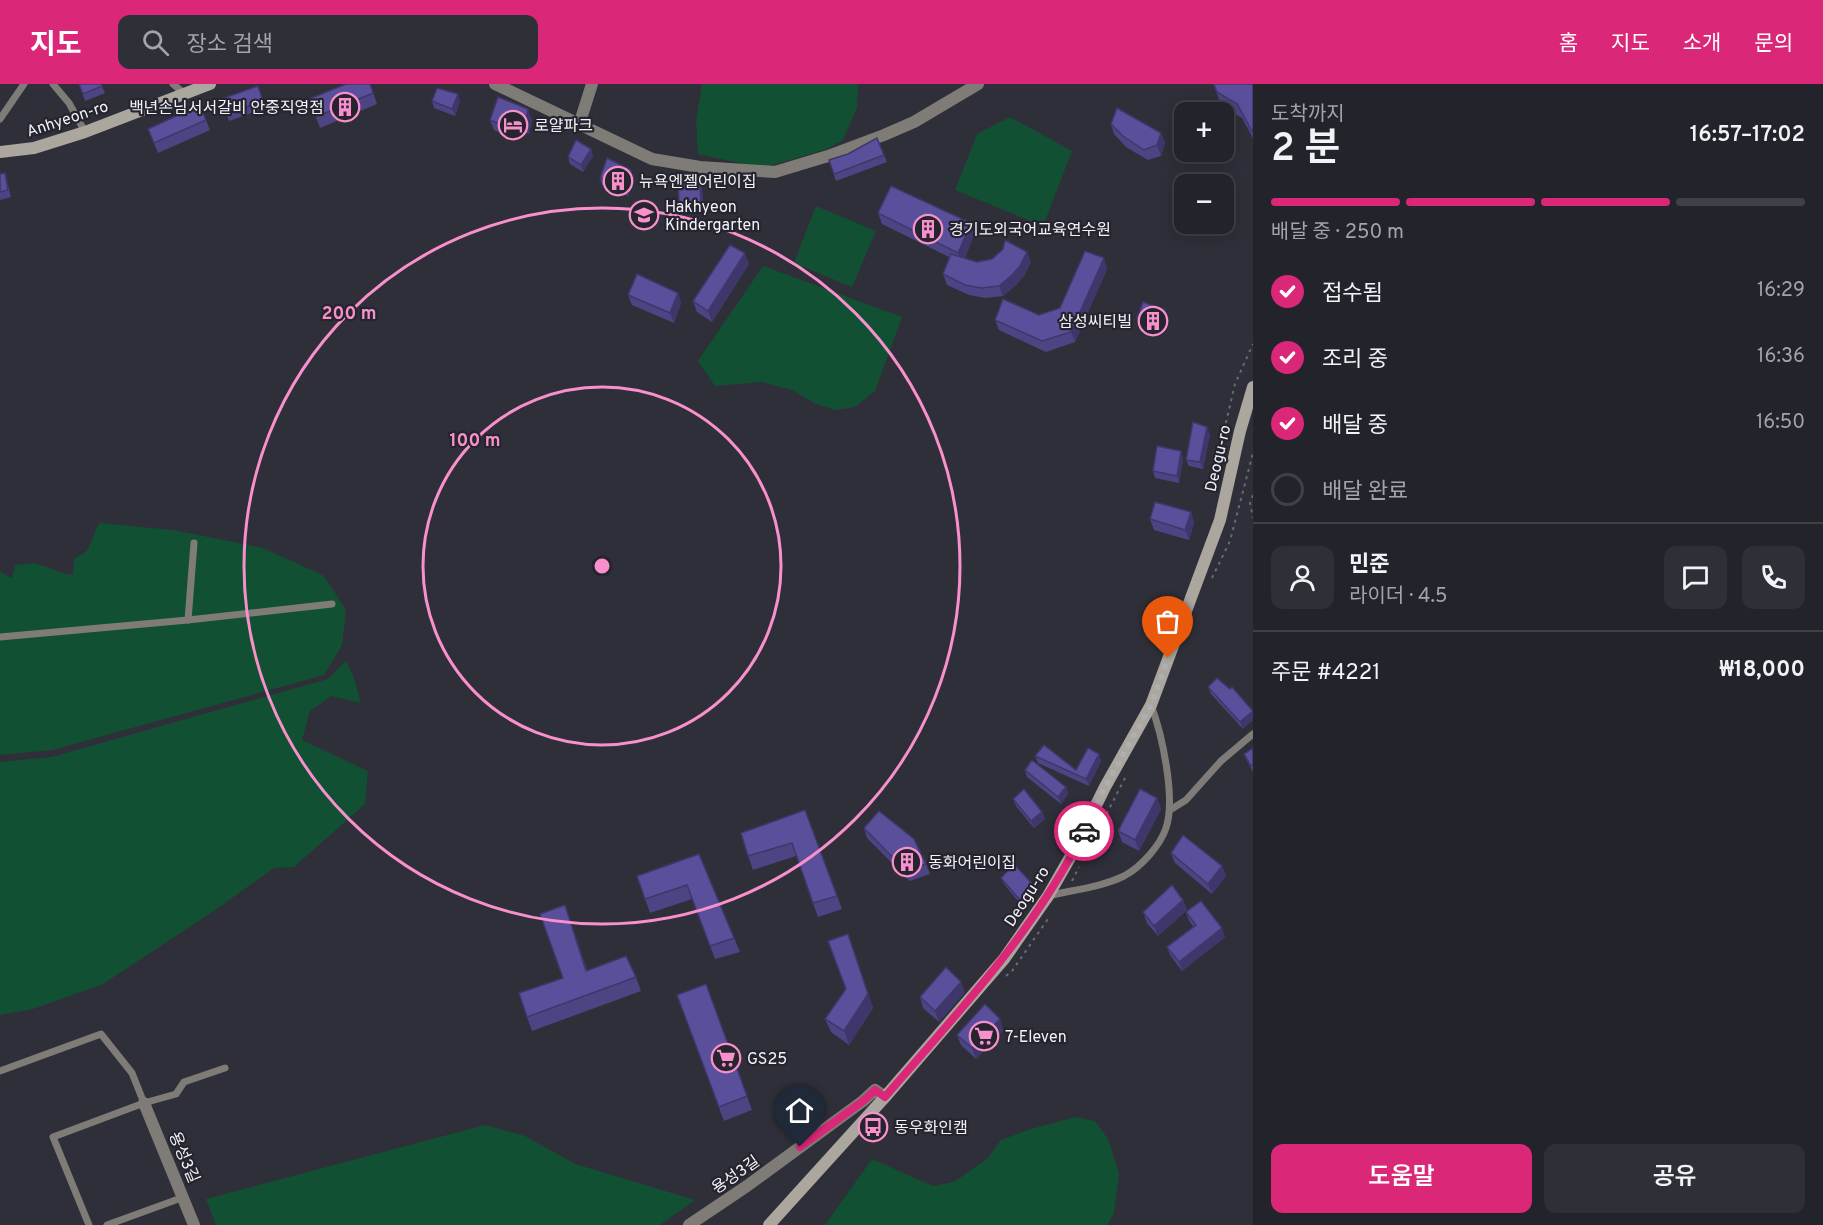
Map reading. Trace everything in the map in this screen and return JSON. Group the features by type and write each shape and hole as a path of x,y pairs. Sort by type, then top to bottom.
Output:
{"street":[{"name":"Anhyeon-ro","path":"0,152 34,148 85,132 210,84"},
{"path":"495,84 652,159 700,166 775,171 828,156 884,135 914,122 978,84"},
{"path":"579,125 592,84"},
{"name":"Deogu-ro","path":"769,1225 885,1097 1004,959 1048,896 1151,705 1220,520 1253,387"},
{"name":"용성3길","path":"689,1225 747,1186 875,1090 885,1097"},
{"name":"용성3길","path":"144,1102 194,1225"}],"lane":[{"path":"0,119 24,84"},
{"path":"53,84 69,103 85,132"},
{"path":"173,84 185,94"},
{"path":"188,620 194,543"},
{"path":"0,637 332,604"},
{"path":"1048,896 1101,884 1124,876 1142,864 1166,829 1170,810 1169,782 1162,744 1151,705"},
{"path":"1170,810 1186,800 1221,761 1253,734"},
{"path":"0,1071 101,1034 132,1073 144,1102"},
{"path":"88,1225 53,1137 144,1102 176,1094 184,1082 225,1068"},
{"path":"107,1225 184,1197"}],"path":[{"path":"1215,483 1219,452 1235,384 1253,344"},
{"path":"1253,495 1250,511 1253,518"},
{"path":"1072,881 1130,769"}],"green space":[{"path":"702,84 858,84 857,108 843,140 827,149 763,168 698,154 696,121"},
{"path":"1010,117 1072,151 1043,226 955,190 977,134"},
{"path":"816,206 876,231 852,287 794,263"},
{"path":"763,266 902,317 875,391 855,407 835,410 816,404 792,390 762,382 715,386 698,361"},
{"path":"99,523 173,530 263,548 324,576 346,610 342,645 324,675 52,750 0,755 0,572 12,578 15,565 35,563 73,575 74,559 87,551"},
{"path":"346,661 353,675 361,703 331,696 310,711 302,740 368,771 365,804 294,867 274,868 103,984 33,1009 0,1015 0,762 52,757 328,679"},
{"path":"1076,1117 1095,1121 1108,1139 1119,1173 1114,1213 1107,1225 825,1225 872,1159 933,1186 954,1182 988,1158 1001,1140"},
{"path":"485,1125 525,1136 575,1164 695,1200 660,1225 216,1225 206,1199"}],"building":[{"path":"79,84 101,84 102,86 83,94"},
{"path":"346,84 370,84 373,93 316,117 309,99"},
{"path":"1214,84 1253,84 1253,133 1237,104 1217,92"},
{"path":"258,86 263,101 226,114 221,99"},
{"path":"437,88 458,94 452,109 432,101"},
{"path":"498,97 528,109 525,124 517,120 512,129 490,120"},
{"path":"200,105 206,120 154,143 148,129"},
{"path":"1117,108 1161,133 1157,145 1144,150 1123,136 1111,124"},
{"path":"877,138 884,155 834,174 829,160 848,154"},
{"path":"576,140 591,149 581,165 568,157"},
{"name":"뉴욕엔젤어린이집","path":"607,158 631,170 626,189 600,178"},
{"path":"5,173 8,190 0,192 0,174"},
{"path":"678,182 700,183 701,203 679,203"},
{"name":"경기도외국어교육연수원","path":"891,186 971,223 958,253 878,213"},
{"path":"1005,240 1027,252 1020,266 999,286 982,288 965,285 943,274 951,254 977,262 992,259 1003,249"},
{"path":"730,245 745,253 708,311 693,301"},
{"path":"1085,251 1104,258 1071,332 1042,341 995,320 1003,299 1039,315 1060,308"},
{"path":"637,274 678,293 670,313 628,295"},
{"path":"1143,302 1165,310 1157,328 1137,318"},
{"path":"1193,422 1207,427 1200,462 1186,460"},
{"path":"1157,446 1181,451 1177,476 1153,471"},
{"path":"1155,502 1191,512 1185,530 1150,519"},
{"path":"1217,678 1230,689 1232,687 1253,711 1240,722 1208,687"},
{"path":"1044,745 1076,770 1088,748 1099,754 1086,779 1035,756"},
{"path":"1253,748 1253,765 1251,766 1244,754"},
{"path":"1032,760 1066,787 1058,797 1025,770"},
{"path":"1024,789 1042,812 1031,821 1013,799"},
{"path":"1140,789 1157,798 1135,840 1118,831"},
{"path":"805,810 837,896 813,903 792,843 748,856 741,833"},
{"name":"동화어린이집","path":"879,811 914,839 926,864 906,871 864,828"},
{"path":"1183,835 1222,866 1208,884 1171,853"},
{"path":"699,854 734,938 710,946 687,885 645,899 637,876"},
{"path":"1014,864 1035,887 1020,900 1001,878"},
{"path":"1172,885 1183,900 1154,926 1143,912"},
{"path":"1201,901 1222,928 1179,962 1167,947 1196,925 1186,912"},
{"path":"565,905 586,971 626,956 636,977 527,1017 519,993 563,978 540,914"},
{"path":"848,934 868,994 844,1031 825,1019 846,989 828,941"},
{"path":"946,967 961,982 935,1011 920,997"},
{"path":"706,984 747,1096 719,1107 677,995"},
{"path":"985,1004 1000,1019 972,1048 957,1035"}],"way so far":[{"path":"1084,831 1105,787 1151,705 1168,658"}],"place":[{"name":"백년손님서서갈비 안중직영점","path":"345,107"},
{"name":"로얄파크","path":"513,125"},
{"name":"뉴욕엔젤어린이집","path":"618,181"},
{"name":"Hakhyeon Kindergarten","path":"644,215"},
{"name":"경기도외국어교육연수원","path":"928,229"},
{"name":"삼성씨티빌","path":"1153,321"},
{"name":"동화어린이집","path":"907,862"},
{"name":"7-Eleven","path":"984,1036"},
{"name":"GS25","path":"726,1058"},
{"name":"동우화인캠","path":"873,1127"}],"route":[{"path":"800,1147 875,1090 885,1097 1004,959 1048,896 1084,831"}]}
